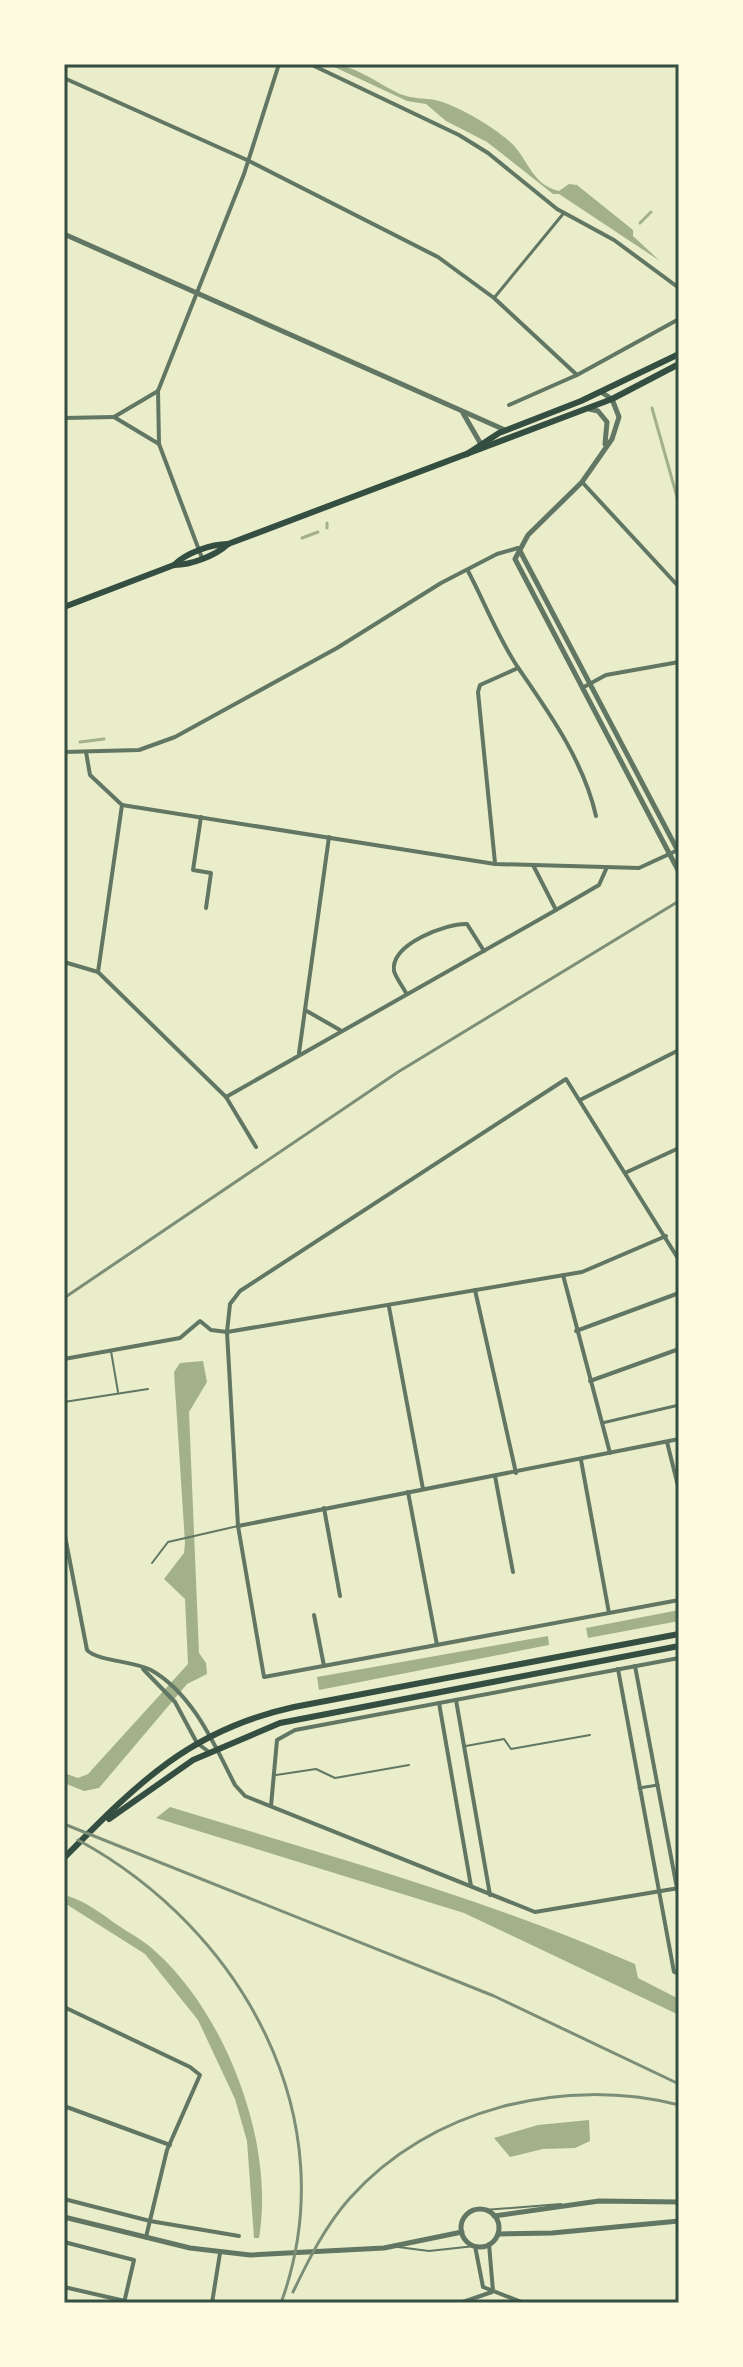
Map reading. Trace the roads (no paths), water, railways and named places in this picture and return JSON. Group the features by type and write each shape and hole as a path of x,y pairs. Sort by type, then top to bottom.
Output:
{"main road":[{"path":"467,454 478,444 506,430 601,392 679,354"},
{"path":"64,607 612,399 679,364"},
{"path":"64,1858 165,1762 249,1718 679,1634"},
{"path":"104,1822 179,1769 260,1729 330,1711 679,1646"}],"street":[{"path":"64,70 67,64"},
{"path":"201,554 159,444 158,391 247,160 279,64"},
{"path":"310,64 459,135 488,153 563,214 614,240 679,288"},
{"path":"64,78 247,160 422,248 494,298 577,375"},
{"path":"494,298 563,214"},
{"path":"64,234 506,430"},
{"path":"509,405 577,375 679,319"},
{"path":"64,418 114,417 158,391"},
{"path":"64,752 139,750 175,737 337,648 468,570 518,548 582,482 605,445 619,422 612,399 601,392 600,403 607,422 605,445"},
{"path":"584,409 603,415"},
{"path":"463,413 478,444 485,449"},
{"path":"114,417 159,444"},
{"path":"582,482 679,587"},
{"path":"86,752 90,775 122,805 495,864 644,868 679,851 518,548"},
{"path":"518,548 516,566 679,872"},
{"path":"468,570 518,668 539,695 590,790 596,816"},
{"path":"582,688 614,673 679,662"},
{"path":"495,864 478,692 480,685 518,668"},
{"path":"98,972 122,805"},
{"path":"201,817 193,870 211,873 206,908"},
{"path":"298,1054 329,837"},
{"path":"533,865 556,910"},
{"path":"226,1097 599,885 607,867"},
{"path":"406,993 394,972 400,950 452,923 467,924 484,951"},
{"path":"64,962 98,972 226,1097 256,1147"},
{"path":"305,1010 340,1030"},
{"path":"580,1100 679,1050"},
{"path":"679,1260 677,1250 566,1079 240,1291 230,1304 227,1332 238,1526 264,1677 679,1600"},
{"path":"626,1172 679,1148"},
{"path":"64,1359 180,1338 200,1321 211,1330 227,1332 389,1307 563,1275 592,1269 666,1236"},
{"path":"563,1275 610,1453"},
{"path":"475,1290 516,1473"},
{"path":"576,1331 679,1293"},
{"path":"389,1307 423,1489"},
{"path":"590,1381 679,1349"},
{"path":"602,1423 679,1405"},
{"path":"238,1526 679,1439"},
{"path":"667,1442 679,1490"},
{"path":"581,1460 609,1613"},
{"path":"495,1476 513,1572"},
{"path":"408,1492 437,1645"},
{"path":"324,1508 340,1596"},
{"path":"64,1531 87,1650 93,1656 138,1665 182,1694 238,1790 272,1807 535,1912 678,1888"},
{"path":"314,1615 324,1666"},
{"path":"272,1807 277,1740 295,1730 679,1658"},
{"path":"138,1665 175,1702 197,1743 213,1751"},
{"path":"635,1666 679,1899"},
{"path":"618,1669 674,1972 679,1973"},
{"path":"456,1700 490,1895"},
{"path":"439,1703 472,1887"},
{"path":"639,1788 658,1785"},
{"path":"64,2007 200,2075 170,2145 146,2237"},
{"path":"64,2106 170,2145"},
{"path":"64,2199 150,2221 239,2236"},
{"path":"679,2202 616,2200 566,2204 494,2216 484,2210 469,2213 462,2221 462,2232 466,2241 475,2246 489,2244 498,2234 552,2233 679,2221"},
{"path":"494,2216 498,2234"},
{"path":"64,2217 236,2254 321,2253 393,2247 462,2232"},
{"path":"64,2242 135,2263 124,2302 64,2287"},
{"path":"489,2244 493,2291"},
{"path":"475,2246 483,2287 524,2303"},
{"path":"212,2303 220,2253"},
{"path":"460,2303 493,2291"}],"lane":[{"path":"111,1349 118,1394"},
{"path":"64,1402 148,1389"},
{"path":"152,1563 168,1542 238,1526"},
{"path":"464,1746 504,1739 511,1749 590,1735"},
{"path":"275,1772 316,1769 335,1778 409,1765"},
{"path":"484,2210 545,2203 566,2204"},
{"path":"393,2247 429,2251 475,2246"}],"waterway":[{"path":"640,223 651,212"},
{"path":"652,408 679,504"},
{"path":"327,523 327,528"},
{"path":"302,538 318,532"},
{"path":"80,742 104,739"}],"railway":[{"path":"64,1298 398,1072 679,901"},
{"path":"64,1824 494,1996 679,2084"},
{"path":"78,1840 137,1878 188,1924 232,1977 266,2036 289,2099 301,2166 298,2234 281,2303"},
{"path":"293,2292 325,2231 350,2198 382,2167 419,2141 459,2121 501,2107 545,2098 590,2095 635,2097 679,2105"}]}
